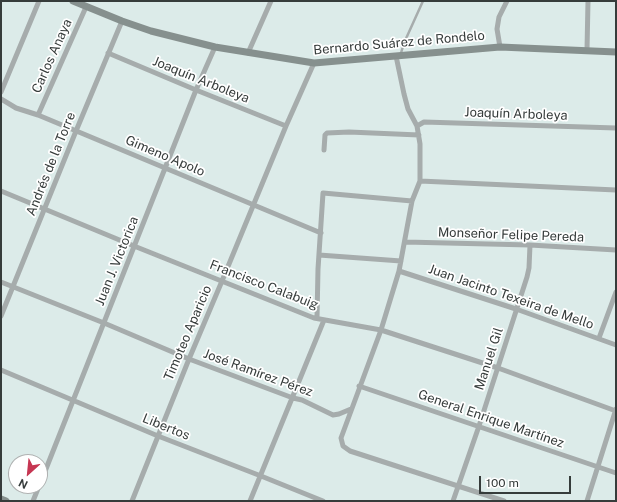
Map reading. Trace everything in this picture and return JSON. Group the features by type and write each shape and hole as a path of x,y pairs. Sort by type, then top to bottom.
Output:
{"street":[{"path":"1,92 39,1"},
{"name":"Bernardo Suárez de Rondelo","path":"75,1 86,7 151,31 216,47 314,64 500,46 616,52"},
{"path":"248,53 271,1"},
{"path":"500,46 497,28 499,17 507,1"},
{"path":"587,50 588,1"},
{"name":"Carlos Anaya","path":"38,115 86,7"},
{"name":"Andrés de la Torre","path":"1,316 122,21"},
{"name":"Juan J. Victorica","path":"48,465 196,90 216,47"},
{"name":"Joaquín Arboleya","path":"108,53 286,126"},
{"path":"398,56 408,109 417,126 420,144 420,181 412,201 402,261 381,330 341,438 343,446 350,451 504,501"},
{"name":"Timoteo Aparicio","path":"132,501 189,359 286,126 314,64"},
{"name":"Gimeno Apolo","path":"1,99 16,108 38,115 321,233"},
{"name":"Joaquín Arboleya","path":"417,126 424,122 616,128"},
{"path":"324,150 325,135 327,133 349,132 418,135"},
{"path":"420,181 616,190"},
{"name":"Francisco Calabuig","path":"1,191 134,246 317,318 381,330 498,368 616,410"},
{"path":"317,318 318,269 324,193 412,201"},
{"name":"Monseñor Felipe Pereda","path":"405,242 616,250"},
{"name":"Manuel Gil","path":"453,501 498,368 529,268 530,246"},
{"path":"319,255 402,261"},
{"name":"Juan Jacinto Texeira de Mello","path":"399,271 516,309 616,345"},
{"name":"José Ramírez Pérez","path":"1,282 189,359 302,400 333,415 351,409"},
{"path":"599,338 616,292"},
{"path":"250,501 324,320"},
{"name":"Libertos","path":"1,370 158,436 323,501"},
{"name":"General Enrique Martínez","path":"360,386 616,473"},
{"path":"587,501 616,410"},
{"path":"1,499 6,501"}],"lane":[{"path":"398,56 422,1"}]}
